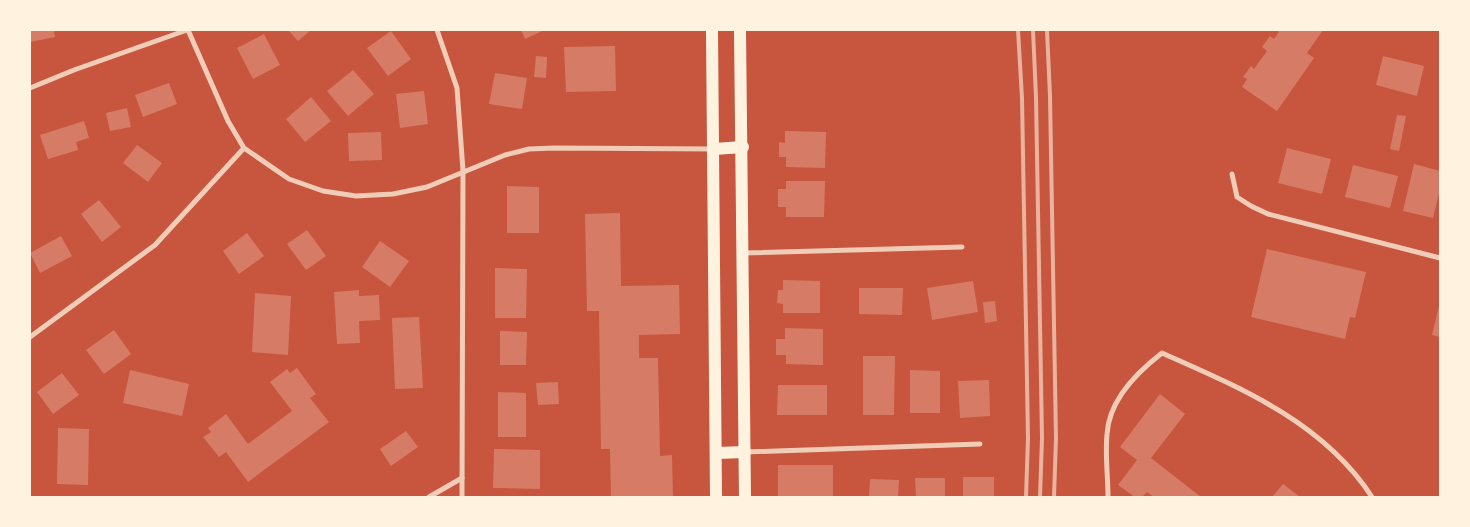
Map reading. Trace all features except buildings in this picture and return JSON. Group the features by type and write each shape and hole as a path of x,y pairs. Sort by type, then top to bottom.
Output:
{"main road":[{"path":"712,30 716,497"},
{"path":"740,30 743,147 745,497"},
{"path":"714,149 743,147"},
{"path":"717,453 745,452"}],"street":[{"path":"30,88 74,70 187,30 228,121 244,148 289,179 323,191 356,196 393,194 427,187 505,155 529,149 714,149"},
{"path":"437,30 457,88 463,171 462,497"},
{"path":"30,337 155,244 244,148"},
{"path":"1232,174 1237,197 1268,214 1440,258"},
{"path":"743,253 962,247"},
{"path":"1108,497 1106,435 1110,417 1122,393 1135,376 1162,353 1243,389 1292,418 1339,456 1372,497"},
{"path":"745,452 980,444"},
{"path":"429,497 462,478"}],"railway":[{"path":"1018,30 1022,98 1028,438 1026,497"},
{"path":"1033,30 1036,97 1042,438 1040,497"},
{"path":"1047,30 1050,96 1056,438 1054,497"}]}
